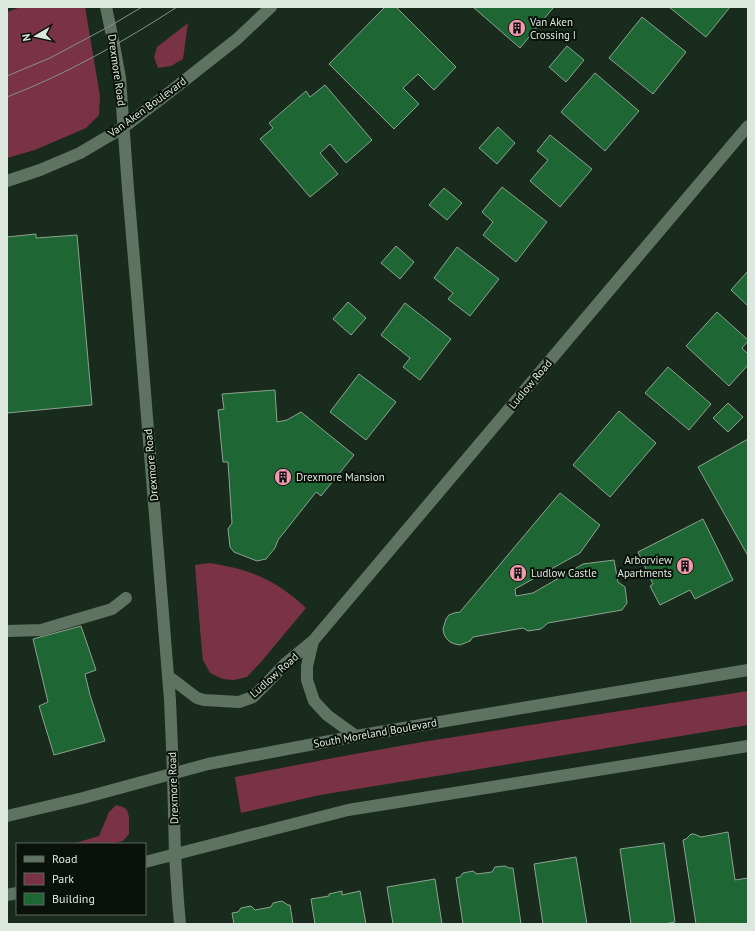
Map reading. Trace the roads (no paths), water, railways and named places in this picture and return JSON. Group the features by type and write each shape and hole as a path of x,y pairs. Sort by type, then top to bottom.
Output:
{"street":[{"name":"Drexmore Road","path":"106,7 120,78 124,127 168,676 175,854 180,924"},
{"name":"Van Aken Boulevard","path":"7,181 46,168 80,153 124,127 237,39 271,7"},
{"name":"Ludlow Road","path":"168,676 197,698 204,700 239,702 253,697 285,664 313,641 748,126"},
{"path":"7,631 41,630 112,609 126,598"},
{"name":"Ludlow Road","path":"313,641 307,666 307,680 314,701 327,715 356,736"},
{"name":"South Moreland Boulevard","path":"7,816 83,798 208,764 356,736 748,670"},
{"path":"146,862 348,810 748,746"}],"tram line":[{"path":"7,76 50,58 142,7"},
{"path":"7,97 73,68 136,33 177,7"}],"place":[{"name":"Van Aken Crossing I","path":"517,28"},
{"name":"Drexmore Mansion","path":"283,477"},
{"name":"Arborview Apartments","path":"685,566"},
{"name":"Ludlow Castle","path":"518,573"}]}
